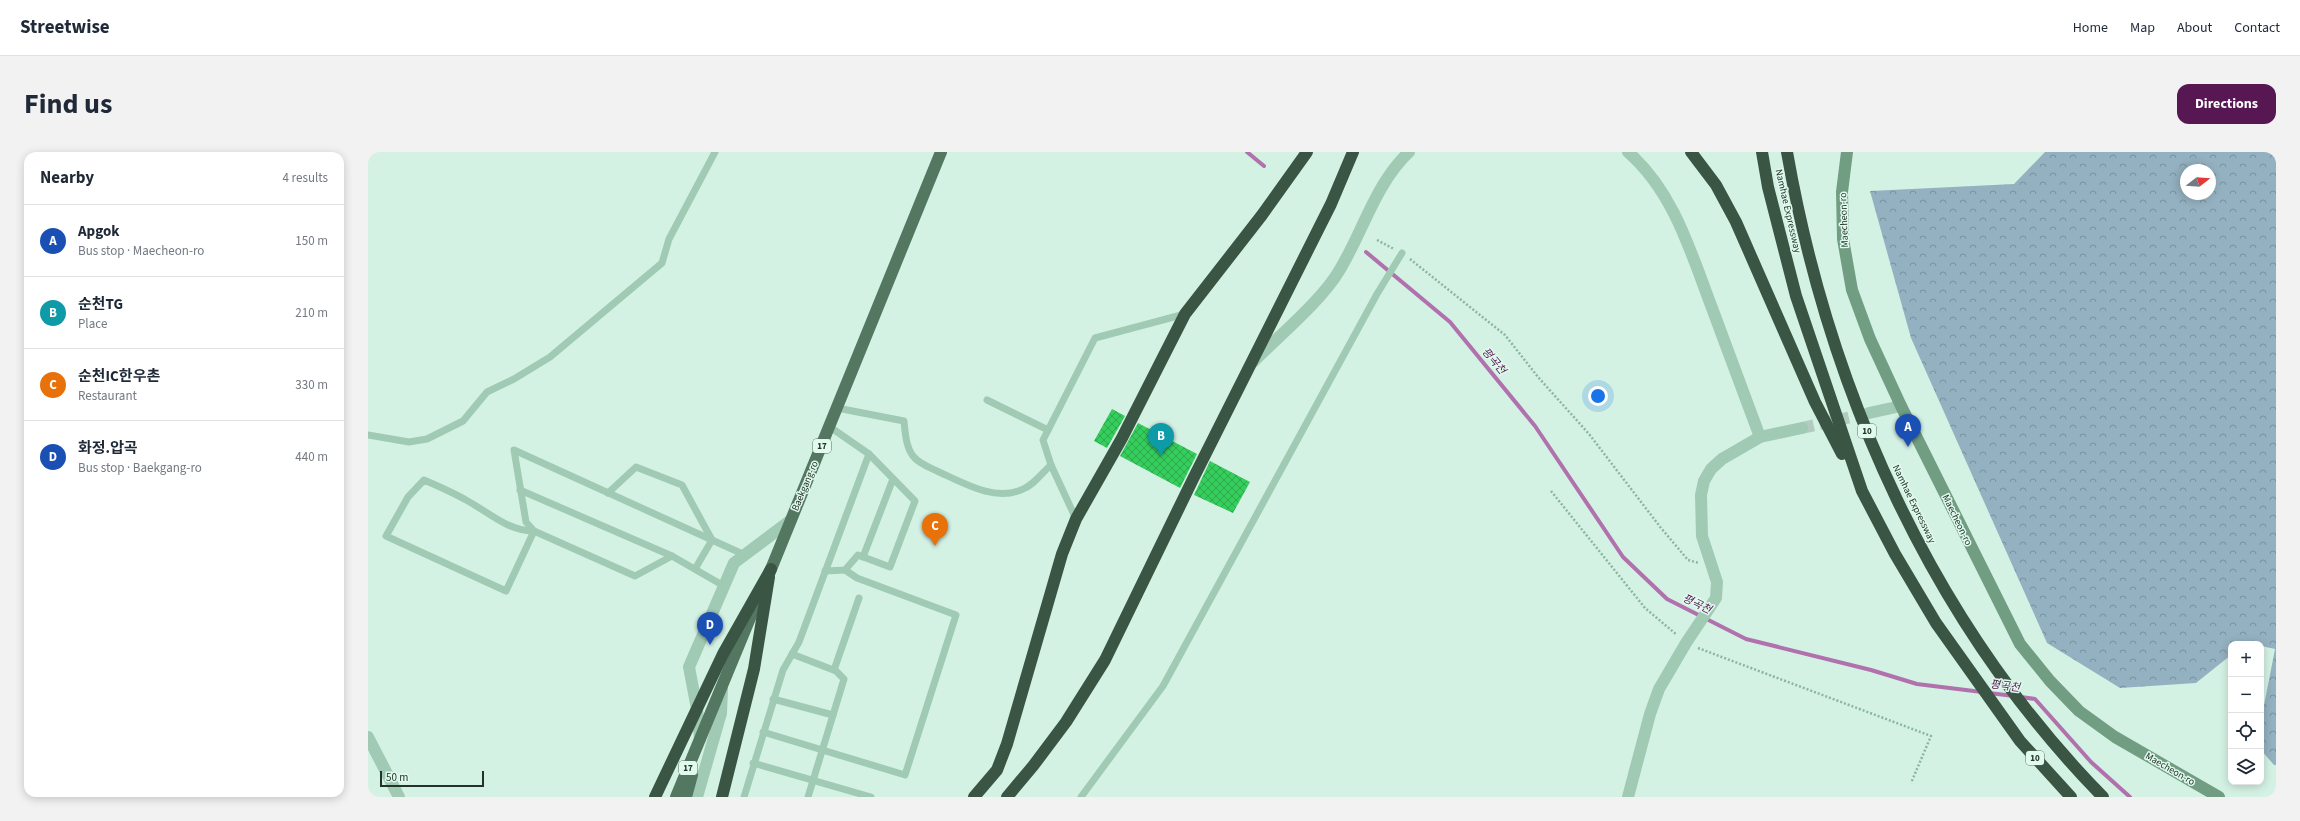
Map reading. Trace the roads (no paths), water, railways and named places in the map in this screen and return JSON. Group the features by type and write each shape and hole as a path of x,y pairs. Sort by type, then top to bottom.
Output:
{"highway":[{"path":"983,797 997,770 1007,744 1062,554 1076,519 1122,438 1184,314 1262,215 1307,152"},
{"path":"1007,797 1066,722 1105,660 1193,479 1331,204 1353,152"},
{"path":"1346,169 1362,152"},
{"path":"1691,152 1716,185 1736,222 1815,402 1862,491"},
{"name":"Namhae Expressway","path":"1762,152 1768,186 1796,296 1862,491 1895,554 1936,623 2020,741 2071,797"},
{"name":"Namhae Expressway","path":"1787,152 1818,290 1857,410 1905,518 1950,600 2008,684 2042,729 2103,797"},
{"path":"655,797 723,654 771,569"},
{"path":"722,797 754,670 771,569"},
{"path":"974,797 997,770"}],"main road":[{"name":"Baekgang-ro","path":"676,797 830,427 941,152"},
{"name":"Maecheon-ro","path":"1847,152 1842,192 1843,239 1852,290 1870,339 1901,406 2020,644 2050,681 2079,711 2115,737 2219,797"},
{"path":"686,797 700,739"}],"street":[{"path":"1253,362 1327,287 1339,271 1380,190 1398,163 1409,152"},
{"path":"1628,152 1639,162 1662,191 1685,236 1760,437"},
{"path":"1869,413 1901,406"},
{"path":"1628,797 1654,702 1659,689 1688,639 1716,598 1718,582 1702,536 1701,495 1704,481 1710,469 1722,459 1760,437 1802,428"},
{"path":"700,739 697,709 689,667 734,563 791,520"},
{"path":"697,797 721,713 722,684"},
{"path":"368,737 400,797"}],"lane":[{"path":"368,435 409,442 427,439 463,421 487,392 514,379 550,357 662,263 669,238 716,152"},
{"path":"1081,797 1163,686 1377,294 1402,253"},
{"path":"1076,519 1050,465 1043,440 1096,338 1184,314"},
{"path":"986,400 1048,430"},
{"path":"837,408 904,421 908,446 914,457 924,464 970,486 989,492 1007,493 1020,491 1031,485 1050,465"},
{"path":"830,427 869,454 915,501 890,567 858,555 845,570"},
{"path":"534,532 526,522 514,450 745,555"},
{"path":"746,796 753,763 783,670 799,642 869,454"},
{"path":"608,493 636,467 682,485 712,540"},
{"path":"863,557 893,479"},
{"path":"534,532 506,591 386,536 408,496 424,480 466,500 523,532 534,532 635,576 672,556"},
{"path":"520,490 672,556 724,586"},
{"path":"695,569 712,540"},
{"path":"763,732 823,748 906,775 956,615 857,578 845,570 826,571"},
{"path":"834,670 859,598"},
{"path":"792,654 834,670 841,674 844,679 808,797"},
{"path":"773,699 833,715"},
{"path":"753,763 870,797"}],"waterway":[{"name":"평곡천","path":"1247,152 1264,166"},
{"name":"평곡천","path":"1366,252 1450,322 1535,426 1623,557 1667,599 1746,639 1871,670 1917,684 1982,692"},
{"name":"평곡천","path":"1989,693 2014,696"},
{"name":"평곡천","path":"2021,697 2035,699 2091,762 2130,797"}],"tunnel":[{"path":"1802,428 1869,413"}],"place":[{"name":"Apgok","path":"1908,447"},
{"name":"순천TG","path":"1161,456"},
{"name":"순천IC한우촌","path":"935,546"},
{"name":"화정.압곡","path":"710,645"}]}
